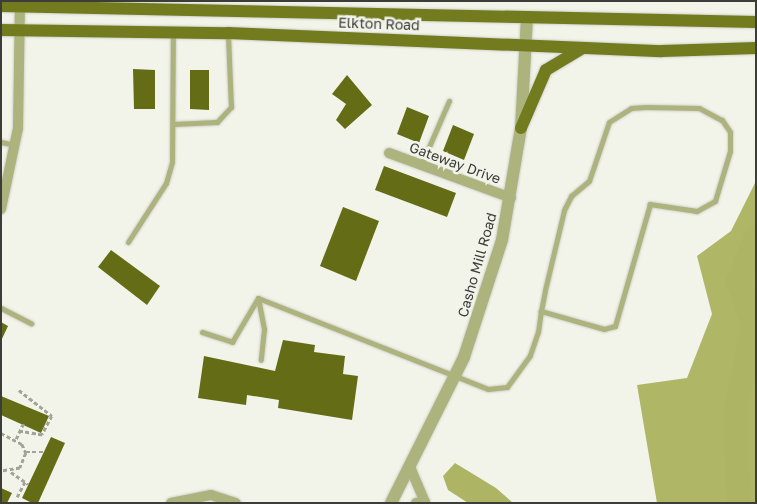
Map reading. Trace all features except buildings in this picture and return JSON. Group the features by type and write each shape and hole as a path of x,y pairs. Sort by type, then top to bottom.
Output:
{"main road":[{"name":"Elkton Road","path":"1,6 188,6 756,22"},
{"path":"173,32 188,6"},
{"name":"Elkton Road","path":"1,30 173,32 586,47 756,48"},
{"path":"521,128 546,70 586,47"}],"street":[{"path":"1,209 16,145 20,7"},
{"name":"Casho Mill Road","path":"391,503 455,376 488,289 511,198 521,128 526,17"},
{"name":"Gateway Drive","path":"389,153 511,198"},
{"path":"410,467 423,502"},
{"path":"171,503 212,495 236,503"}],"lane":[{"path":"128,242 166,183 174,154 173,32"},
{"path":"173,124 217,122 231,107 228,34"},
{"path":"421,166 449,101"},
{"path":"258,298 488,389 507,387 530,355 564,210 571,196 589,181 609,122 631,108 646,107 699,108 722,120 730,132 730,151 715,201 698,211 650,204 615,326 604,329 541,310"},
{"path":"1,142 16,145"},
{"path":"202,332 232,342 258,298"},
{"path":"258,298 264,329 262,360"},
{"path":"1,308 31,323"}],"path":[{"path":"19,390 52,416 42,436 20,431"},
{"path":"16,439 23,424"},
{"path":"1,433 16,439 26,452"},
{"path":"26,452 43,452"},
{"path":"11,472 20,468 26,452"},
{"path":"1,471 11,472 28,484"},
{"path":"17,497 25,481"}],"shaded area":[{"path":"756,181 756,503 657,503 637,385 687,378 712,314 697,256 731,231"},
{"path":"455,463 496,488 513,503 468,503 448,490 443,476"}],"waterway":[{"path":"739,503 735,414 753,325 738,282 756,237"}]}
